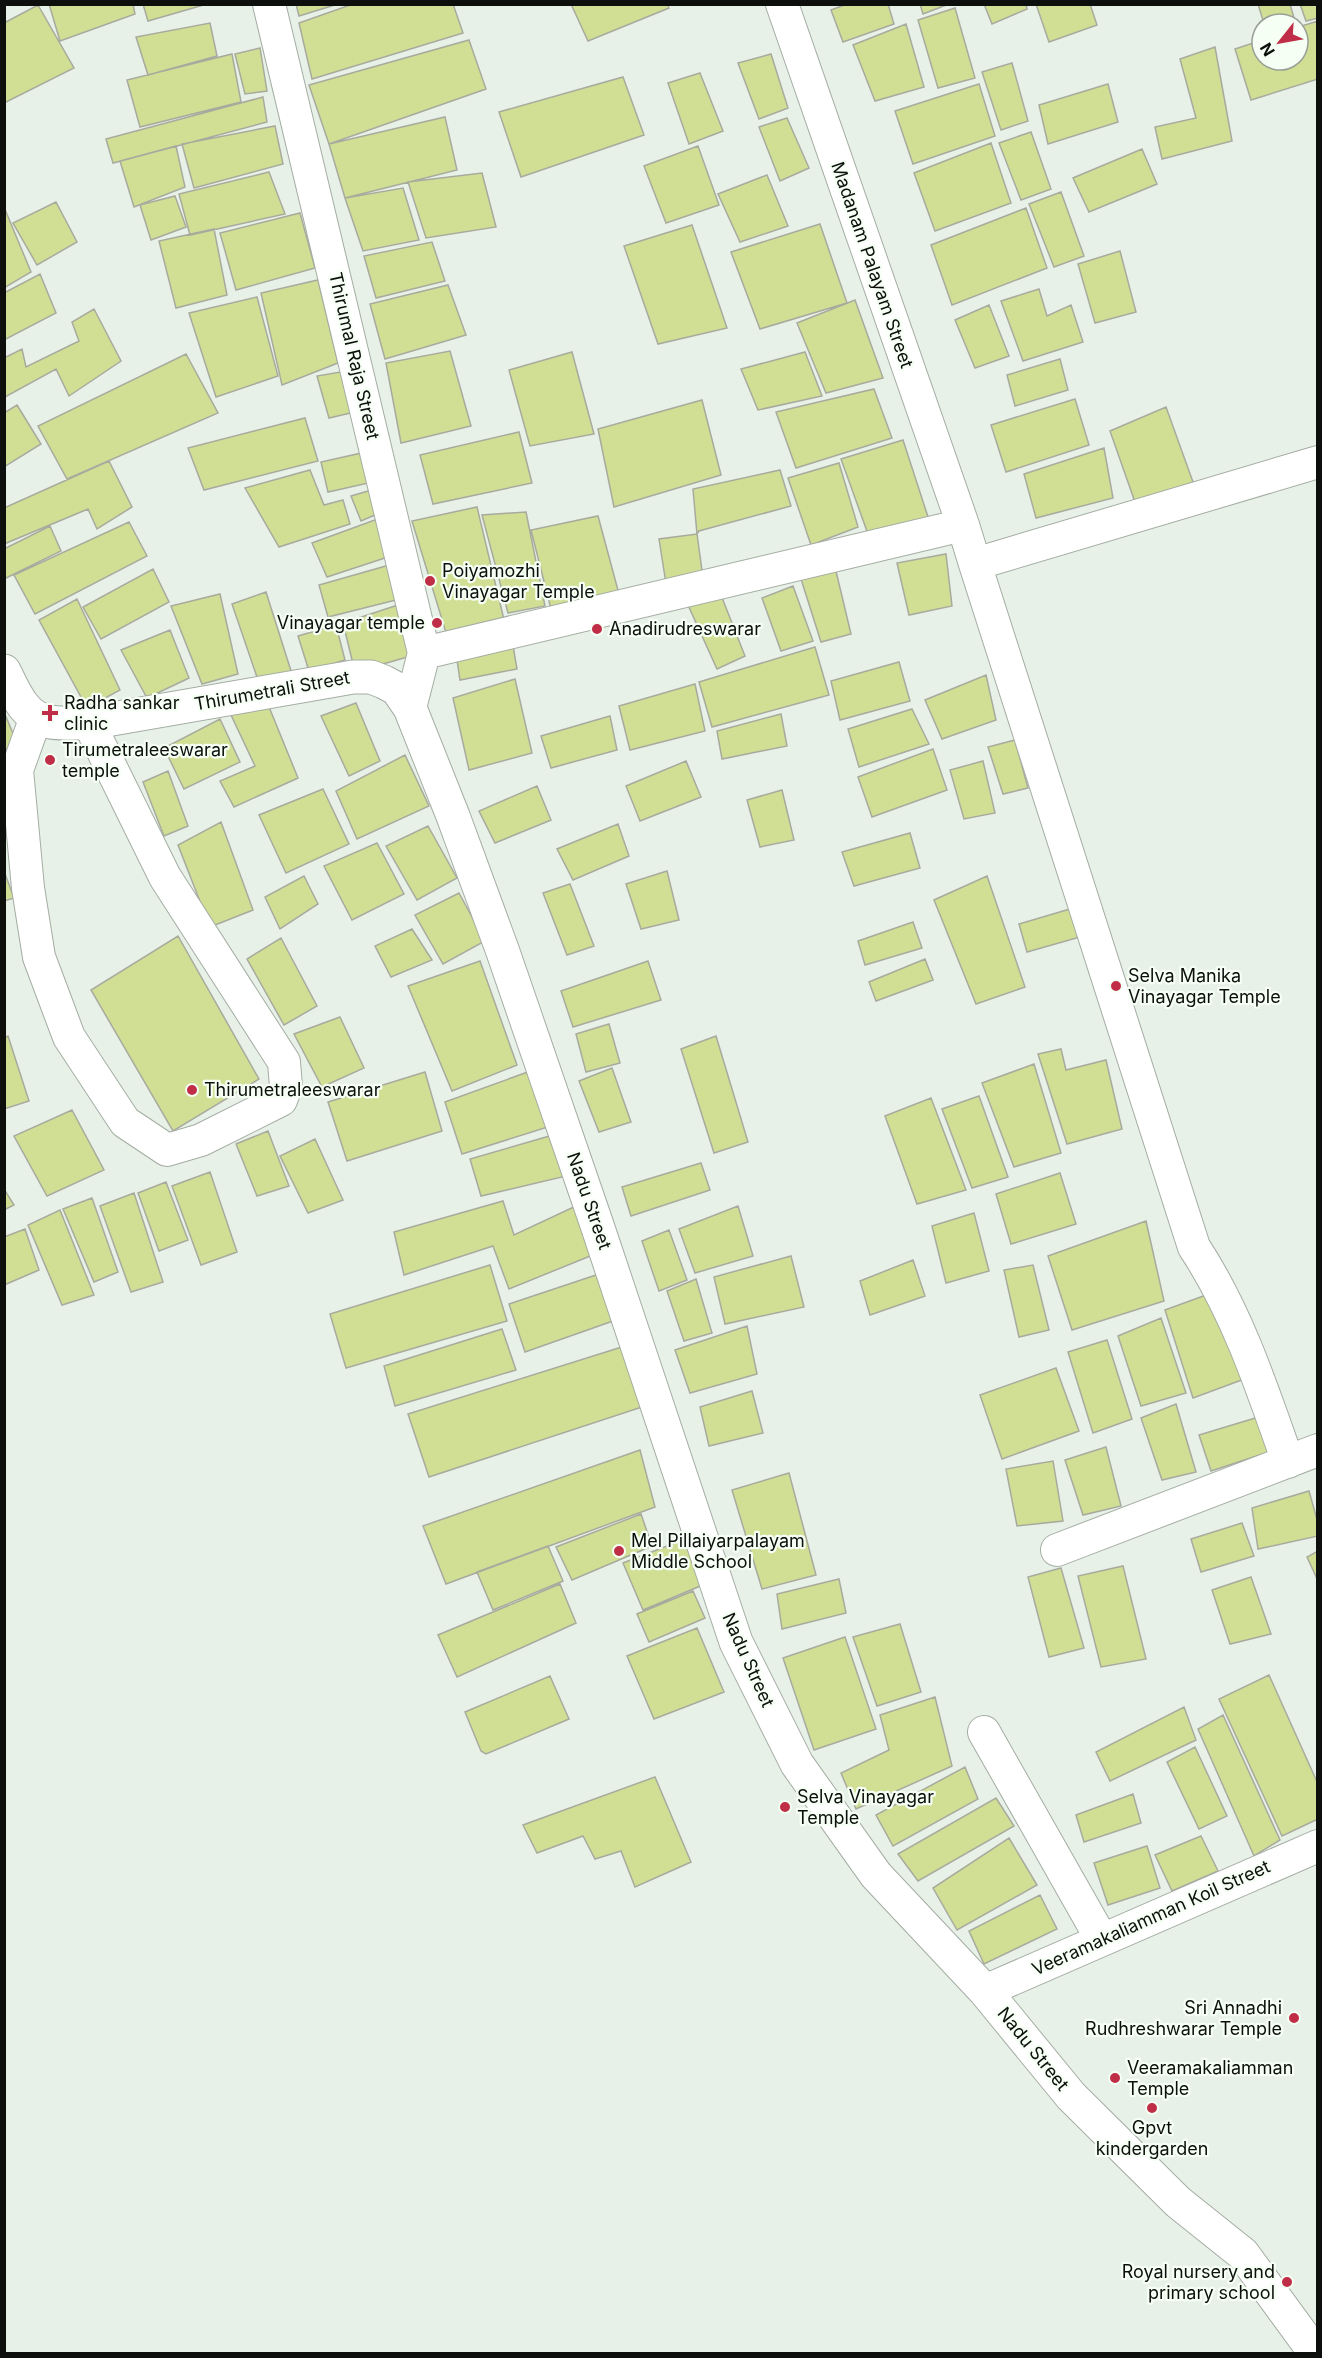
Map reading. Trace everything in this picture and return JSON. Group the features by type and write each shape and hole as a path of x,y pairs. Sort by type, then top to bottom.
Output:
{"main road":[{"path":"4,671 19,702 36,717"},
{"name":"Thirumetrali Street","path":"36,717 46,722 89,723 353,677 371,677 384,682 397,690 410,708"},
{"name":"Nadu Street","path":"410,708 453,816 502,952 601,1236 736,1642 797,1764 876,1875 986,1991 1071,2096 1178,2202 1243,2254 1316,2354"}],"street":[{"name":"Thirumal Raja Street","path":"269,4 424,653 410,708"},
{"name":"Madanam Palayam Street","path":"782,4 963,525 1194,1247 1221,1291 1258,1377 1288,1462"},
{"path":"975,564 1317,462"},
{"path":"424,653 963,525"},
{"path":"36,717 11,772 39,957 69,1038 125,1122 167,1150 201,1140 280,1100 286,1087 284,1062 165,877 89,723"},
{"path":"1057,1550 1317,1450"},
{"path":"984,1732 1102,1940"},
{"name":"Veeramakaliamman Koil Street","path":"986,1991 1317,1846"}],"building":[{"path":"49,4 133,4 135,14 60,41"},
{"path":"143,4 207,4 148,21"},
{"path":"296,4 338,4 299,16"},
{"path":"353,4 453,4 463,33 312,79 299,23"},
{"path":"571,4 667,4 669,8 588,41"},
{"path":"847,4 888,4 894,24 843,42 831,10"},
{"path":"920,4 949,4 923,14"},
{"path":"984,4 1026,4 1027,9 992,24"},
{"path":"1036,4 1090,4 1097,25 1049,42"},
{"path":"1258,4 1290,4 1292,12 1260,12"},
{"path":"1300,4 1318,4 1318,18 1310,20 1310,12 1303,12"},
{"path":"38,5 74,68 4,103 4,23"},
{"path":"955,8 975,78 938,88 918,20"},
{"path":"1318,21 1318,79 1251,100 1235,49 1250,44 1250,72 1310,72 1310,23"},
{"path":"210,23 217,56 148,75 136,37"},
{"path":"906,24 924,87 875,101 853,45"},
{"path":"469,40 486,89 329,144 309,85"},
{"path":"1215,47 1232,141 1162,159 1155,127 1196,118 1180,59"},
{"path":"260,48 267,91 245,94 235,54"},
{"path":"232,54 241,102 140,127 127,80"},
{"path":"771,54 788,108 759,119 738,63"},
{"path":"1012,63 1028,121 1001,130 982,72"},
{"path":"700,73 723,131 689,144 668,83"},
{"path":"623,77 644,135 521,177 499,112"},
{"path":"979,84 995,136 913,164 895,111"},
{"path":"1108,84 1118,122 1048,144 1039,105"},
{"path":"263,97 267,122 113,163 106,139"},
{"path":"445,117 457,170 345,198 329,144"},
{"path":"787,118 809,168 780,181 759,127"},
{"path":"275,126 283,164 194,188 182,144"},
{"path":"1031,132 1051,189 1021,200 999,143"},
{"path":"991,143 1011,203 935,231 914,173"},
{"path":"176,146 185,187 134,207 120,161"},
{"path":"698,146 719,205 666,223 644,166"},
{"path":"1142,149 1157,184 1089,212 1073,178"},
{"path":"269,172 285,214 190,235 179,194"},
{"path":"482,173 496,227 426,238 408,182"},
{"path":"767,175 788,226 740,242 718,194"},
{"path":"403,188 419,240 363,251 345,198"},
{"path":"1061,192 1084,256 1054,267 1029,204"},
{"path":"175,196 186,227 151,240 140,205"},
{"path":"56,202 77,242 37,265 13,223"},
{"path":"4,207 31,272 4,288"},
{"path":"1026,208 1047,268 952,305 931,245"},
{"path":"300,213 315,268 236,290 220,233"},
{"path":"820,224 847,303 760,329 731,252"},
{"path":"692,225 727,328 658,344 624,246"},
{"path":"214,229 227,295 176,308 159,241"},
{"path":"432,242 445,281 376,298 364,256"},
{"path":"1120,251 1136,312 1095,323 1078,264"},
{"path":"40,274 56,313 4,340 4,293"},
{"path":"318,280 338,363 282,385 261,293"},
{"path":"448,285 466,335 385,359 370,304"},
{"path":"1039,289 1047,316 1071,305 1083,342 1023,361 1001,301"},
{"path":"257,297 278,376 216,397 189,313"},
{"path":"855,300 883,378 826,393 797,323"},
{"path":"989,305 1009,356 975,368 955,320"},
{"path":"94,309 121,361 69,396 56,369 5,397 4,358 22,349 26,367 79,341 72,322"},
{"path":"450,351 471,426 401,443 386,363"},
{"path":"572,352 594,434 530,446 509,370"},
{"path":"805,352 822,396 758,410 741,369"},
{"path":"186,354 218,413 67,479 38,426"},
{"path":"1060,359 1068,390 1015,406 1007,375"},
{"path":"346,371 355,412 329,418 317,376"},
{"path":"874,389 892,438 796,468 776,412"},
{"path":"1075,399 1089,445 1006,472 991,425"},
{"path":"702,400 721,475 614,507 598,429"},
{"path":"17,405 41,444 4,467 4,413"},
{"path":"1166,407 1193,482 1136,505 1110,431"},
{"path":"305,418 318,461 204,490 188,448"},
{"path":"519,432 532,483 433,504 420,455"},
{"path":"903,440 929,520 868,534 841,459"},
{"path":"1104,448 1113,498 1036,518 1024,474"},
{"path":"366,452 373,482 328,492 321,462"},
{"path":"109,461 132,507 97,529 88,509 4,544 4,508"},
{"path":"839,463 858,527 811,545 788,478"},
{"path":"310,470 324,505 343,500 350,524 279,547 245,488"},
{"path":"780,470 791,506 699,531 697,534 693,489"},
{"path":"375,489 382,512 361,521 351,496"},
{"path":"477,507 505,624 447,636 412,521"},
{"path":"526,512 545,606 508,613 482,515"},
{"path":"598,516 619,594 551,609 531,530"},
{"path":"383,517 391,556 327,577 312,543"},
{"path":"129,522 147,556 35,614 14,575"},
{"path":"50,526 61,551 4,579 4,549"},
{"path":"697,534 704,585 667,590 659,539"},
{"path":"946,554 952,606 909,615 897,563"},
{"path":"393,564 404,598 328,617 319,585"},
{"path":"835,567 851,634 821,642 801,579"},
{"path":"153,569 169,602 101,639 83,607"},
{"path":"793,586 813,641 781,651 762,598"},
{"path":"719,590 745,656 717,669 688,605"},
{"path":"266,592 292,674 259,683 232,604"},
{"path":"220,594 238,674 202,684 171,606"},
{"path":"77,599 120,690 87,708 39,620"},
{"path":"404,603 418,654 355,672 343,623"},
{"path":"336,625 345,660 309,671 298,636"},
{"path":"170,630 189,678 147,698 121,650"},
{"path":"512,640 517,669 460,680 456,653"},
{"path":"815,647 829,695 712,727 699,682"},
{"path":"899,662 910,701 840,720 831,681"},
{"path":"986,675 996,720 942,739 925,700"},
{"path":"515,679 532,753 469,770 453,698"},
{"path":"695,684 705,731 630,750 619,706"},
{"path":"267,702 298,778 234,807 220,781 255,766 231,715"},
{"path":"356,703 380,761 349,776 321,716"},
{"path":"912,709 929,744 859,767 848,729"},
{"path":"4,712 17,743 4,751"},
{"path":"781,714 787,746 722,759 717,731"},
{"path":"610,716 617,750 551,768 541,736"},
{"path":"220,719 240,762 184,789 164,748"},
{"path":"1015,740 1028,788 1003,794 988,747"},
{"path":"933,749 947,790 872,817 858,777"},
{"path":"405,755 429,806 357,839 336,791"},
{"path":"686,761 701,797 640,821 626,786"},
{"path":"983,761 995,813 964,819 950,770"},
{"path":"168,771 188,826 164,836 143,782"},
{"path":"537,786 551,820 495,843 479,811"},
{"path":"323,789 349,844 286,873 259,815"},
{"path":"782,790 794,840 760,847 747,800"},
{"path":"221,822 253,910 210,927 178,845"},
{"path":"618,824 629,856 573,880 557,849"},
{"path":"428,826 457,878 417,900 386,846"},
{"path":"910,833 920,868 854,886 842,852"},
{"path":"377,843 404,894 352,920 324,866"},
{"path":"4,871 14,898 4,901"},
{"path":"667,871 679,920 641,929 626,884"},
{"path":"304,876 318,904 280,929 265,897"},
{"path":"987,876 1025,987 976,1004 934,900"},
{"path":"570,884 594,946 567,955 543,893"},
{"path":"459,893 485,941 443,964 415,915"},
{"path":"1080,906 1087,935 1027,952 1019,924"},
{"path":"913,922 922,948 865,965 858,941"},
{"path":"412,929 432,960 391,977 375,946"},
{"path":"178,936 259,1079 173,1131 91,990"},
{"path":"281,938 317,1006 284,1025 247,959"},
{"path":"925,959 933,980 876,1001 869,982"},
{"path":"480,961 517,1065 452,1091 408,986"},
{"path":"648,961 661,1000 573,1027 561,991"},
{"path":"340,1017 364,1068 322,1087 294,1034"},
{"path":"609,1024 620,1063 586,1072 576,1034"},
{"path":"8,1036 29,1101 4,1109 4,1038"},
{"path":"716,1036 748,1142 714,1153 681,1049"},
{"path":"1061,1049 1066,1070 1106,1060 1122,1129 1067,1144 1038,1054"},
{"path":"1034,1064 1061,1153 1014,1167 982,1083"},
{"path":"612,1068 631,1122 599,1132 579,1081"},
{"path":"536,1069 554,1125 462,1154 445,1102"},
{"path":"425,1072 442,1131 347,1161 328,1102"},
{"path":"979,1096 1008,1177 972,1188 942,1109"},
{"path":"931,1098 966,1190 917,1204 885,1116"},
{"path":"72,1110 104,1170 47,1196 14,1136"},
{"path":"268,1131 289,1186 257,1196 236,1144"},
{"path":"553,1135 566,1176 481,1196 470,1159"},
{"path":"315,1139 343,1200 308,1213 280,1156"},
{"path":"701,1163 710,1190 631,1216 622,1187"},
{"path":"210,1172 237,1252 201,1265 172,1186"},
{"path":"1060,1173 1076,1224 1011,1244 996,1194"},
{"path":"166,1182 188,1240 159,1251 138,1193"},
{"path":"4,1189 14,1205 4,1210"},
{"path":"134,1193 163,1282 131,1292 100,1206"},
{"path":"92,1198 118,1272 94,1282 63,1209"},
{"path":"503,1201 514,1235 578,1205 600,1252 509,1289 493,1246 404,1275 394,1232"},
{"path":"738,1206 753,1256 695,1273 679,1229"},
{"path":"60,1210 94,1295 62,1305 28,1225"},
{"path":"974,1213 989,1271 946,1283 932,1226"},
{"path":"1146,1221 1164,1301 1072,1330 1048,1256"},
{"path":"25,1229 39,1270 4,1285 4,1237"},
{"path":"669,1230 687,1280 659,1291 642,1241"},
{"path":"791,1256 804,1307 725,1324 714,1277"},
{"path":"913,1260 925,1296 870,1315 860,1281"},
{"path":"490,1265 507,1321 346,1368 330,1314"},
{"path":"1033,1265 1049,1330 1019,1337 1004,1270"},
{"path":"596,1275 613,1321 525,1352 509,1304"},
{"path":"696,1279 712,1333 684,1341 667,1291"},
{"path":"1217,1291 1247,1378 1193,1398 1165,1310"},
{"path":"1161,1318 1186,1393 1141,1406 1118,1336"},
{"path":"747,1326 757,1374 690,1393 675,1350"},
{"path":"502,1329 516,1370 395,1406 384,1366"},
{"path":"1107,1340 1132,1419 1093,1433 1068,1352"},
{"path":"625,1346 642,1407 429,1477 408,1414"},
{"path":"1056,1368 1079,1431 1002,1459 980,1395"},
{"path":"752,1391 763,1433 709,1446 700,1407"},
{"path":"1176,1404 1196,1472 1162,1480 1141,1418"},
{"path":"1262,1416 1272,1451 1211,1471 1199,1435"},
{"path":"1106,1447 1121,1506 1083,1515 1065,1460"},
{"path":"640,1450 655,1507 446,1584 423,1526"},
{"path":"1053,1461 1063,1521 1017,1526 1006,1469"},
{"path":"789,1473 816,1575 762,1589 732,1490"},
{"path":"1309,1491 1318,1523 1318,1536 1258,1549 1252,1508"},
{"path":"641,1514 652,1546 572,1580 556,1547"},
{"path":"1242,1523 1254,1556 1201,1572 1191,1539"},
{"path":"688,1538 705,1584 643,1610 623,1563"},
{"path":"548,1546 563,1581 493,1610 477,1572"},
{"path":"1318,1551 1318,1581 1307,1557"},
{"path":"1123,1566 1146,1659 1101,1667 1078,1576"},
{"path":"1061,1568 1084,1648 1049,1657 1028,1577"},
{"path":"1251,1577 1271,1634 1230,1644 1212,1590"},
{"path":"839,1579 846,1613 782,1629 777,1594"},
{"path":"560,1584 576,1623 457,1677 438,1635"},
{"path":"693,1591 705,1618 649,1642 637,1614"},
{"path":"900,1624 921,1692 877,1706 853,1637"},
{"path":"697,1628 724,1692 654,1719 627,1656"},
{"path":"845,1637 876,1729 814,1750 783,1658"},
{"path":"1269,1675 1318,1784 1318,1819 1282,1836 1219,1699"},
{"path":"550,1676 569,1719 486,1754 481,1751 465,1712"},
{"path":"935,1697 952,1766 856,1809 841,1773 889,1750 880,1715"},
{"path":"1184,1707 1196,1740 1110,1781 1096,1752"},
{"path":"1223,1715 1280,1840 1254,1856 1198,1729"},
{"path":"1195,1747 1227,1816 1199,1829 1167,1762"},
{"path":"965,1767 978,1799 893,1846 876,1815"},
{"path":"655,1777 691,1862 635,1887 621,1851 595,1859 583,1836 537,1853 523,1825"},
{"path":"1133,1794 1141,1823 1084,1842 1076,1815"},
{"path":"996,1798 1014,1826 918,1881 898,1854"},
{"path":"1201,1836 1218,1871 1172,1891 1155,1855"},
{"path":"1009,1838 1037,1885 957,1930 933,1888"},
{"path":"1147,1846 1160,1888 1108,1905 1094,1863"},
{"path":"1040,1895 1057,1929 984,1964 969,1931"}],"place":[{"name":"Poiyamozhi Vinayagar Temple","path":"430,581"},
{"name":"Vinayagar temple","path":"437,623"},
{"name":"Anadirudreswarar","path":"597,629"},
{"name":"Radha sankar clinic","path":"50,713"},
{"name":"Tirumetraleeswarar temple","path":"50,760"},
{"name":"Selva Manika Vinayagar Temple","path":"1116,986"},
{"name":"Thirumetraleeswarar","path":"192,1090"},
{"name":"Mel Pillaiyarpalayam Middle School","path":"619,1551"},
{"name":"Selva Vinayagar Temple","path":"785,1807"},
{"name":"Sri Annadhi Rudhreshwarar Temple","path":"1294,2018"},
{"name":"Veeramakaliamman Temple","path":"1115,2078"},
{"name":"Gpvt kindergarden","path":"1152,2108"},
{"name":"Royal nursery and primary school","path":"1287,2282"}]}
